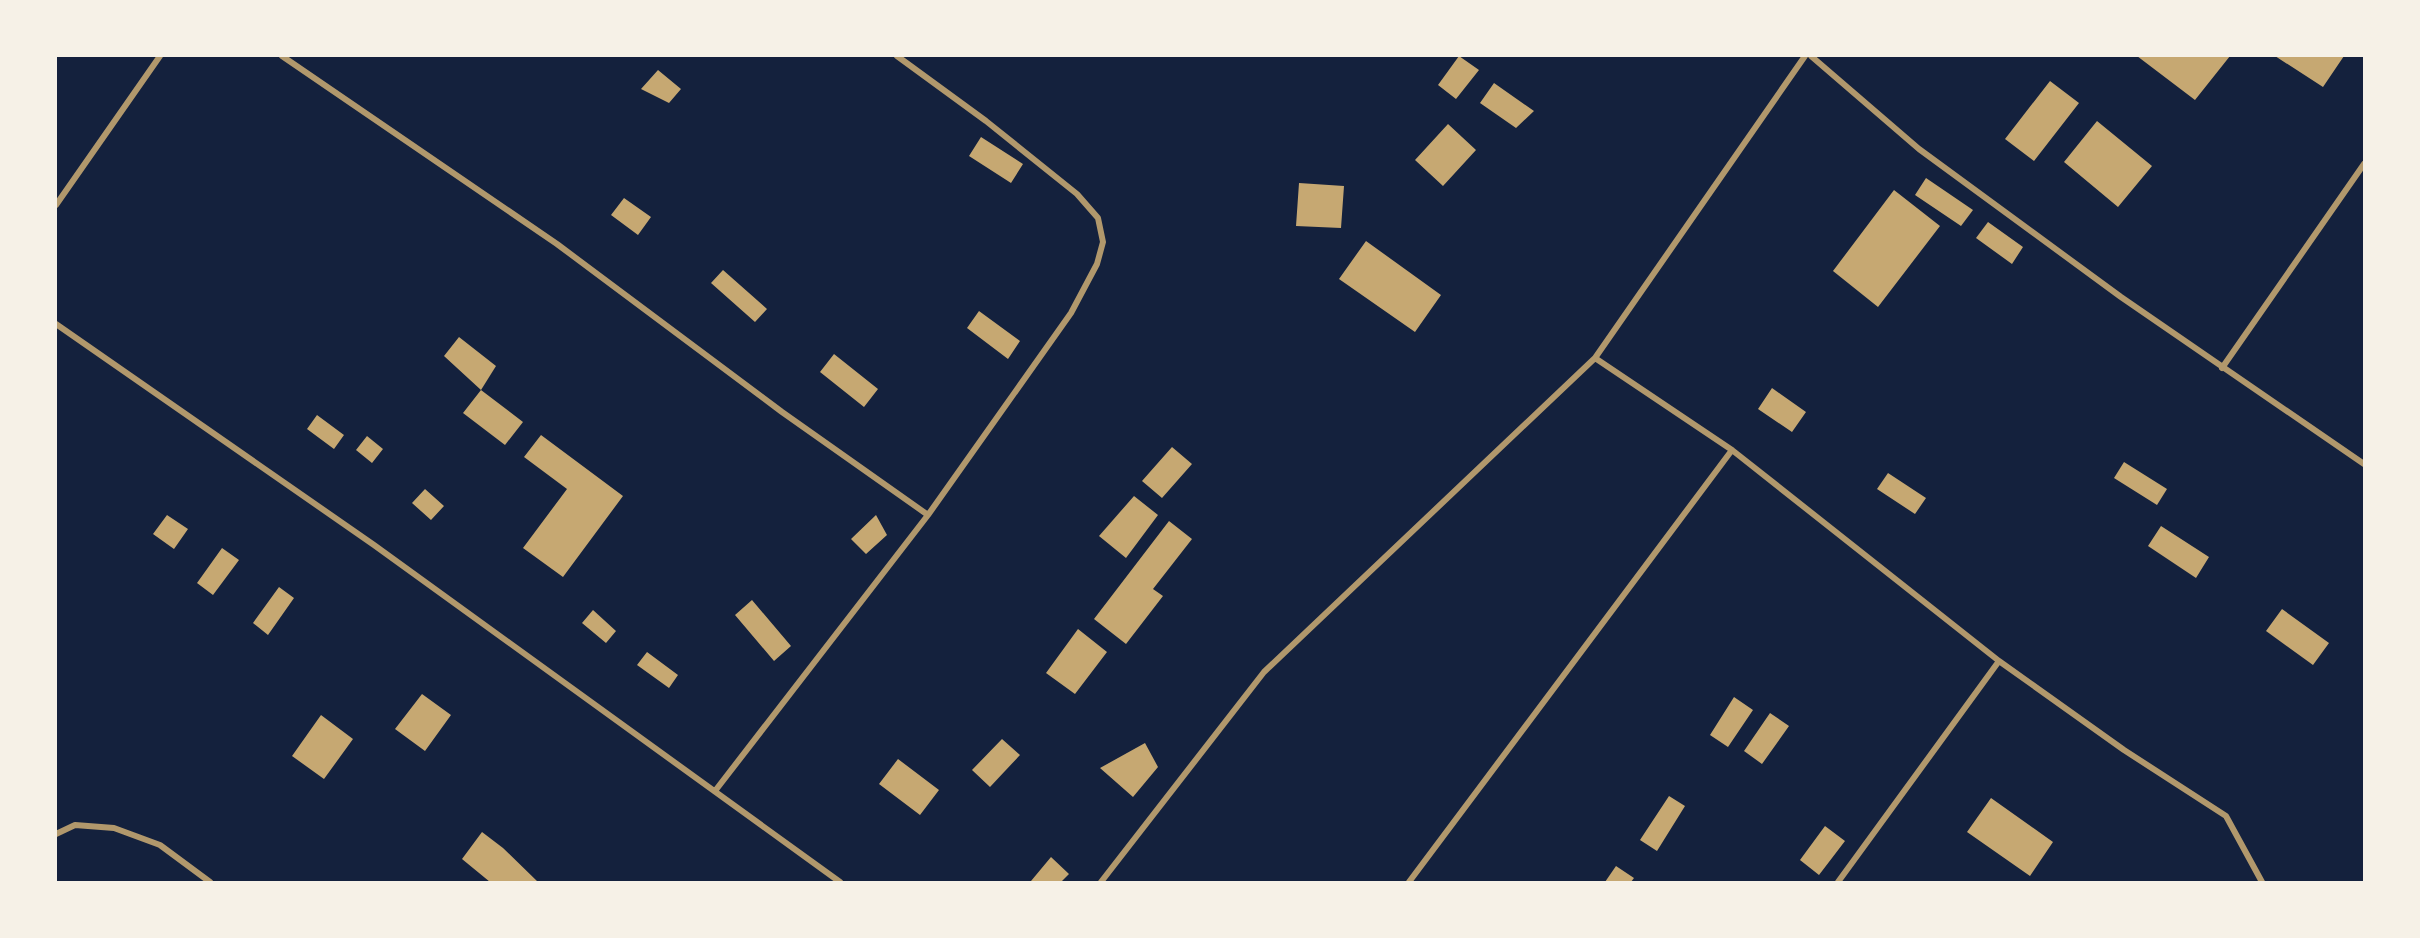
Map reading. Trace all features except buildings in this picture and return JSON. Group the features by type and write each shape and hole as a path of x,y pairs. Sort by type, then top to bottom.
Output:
{"street":[{"path":"56,205 160,56"},
{"path":"282,56 557,244 782,412 928,515"},
{"path":"715,791 928,515 1071,313 1097,264 1103,242 1098,218 1077,194 986,121 897,56"},
{"path":"1101,882 1264,672 1595,358 1805,56"},
{"path":"1811,56 1919,149 2222,368 2364,464"},
{"path":"2222,368 2364,164"},
{"path":"56,324 375,545 840,882"},
{"path":"1595,358 1732,450 1999,661 2124,750 2226,816 2262,882"},
{"path":"1409,882 1732,450"},
{"path":"1838,882 1999,661"},
{"path":"56,834 75,825 114,828 160,844 210,882"}]}
